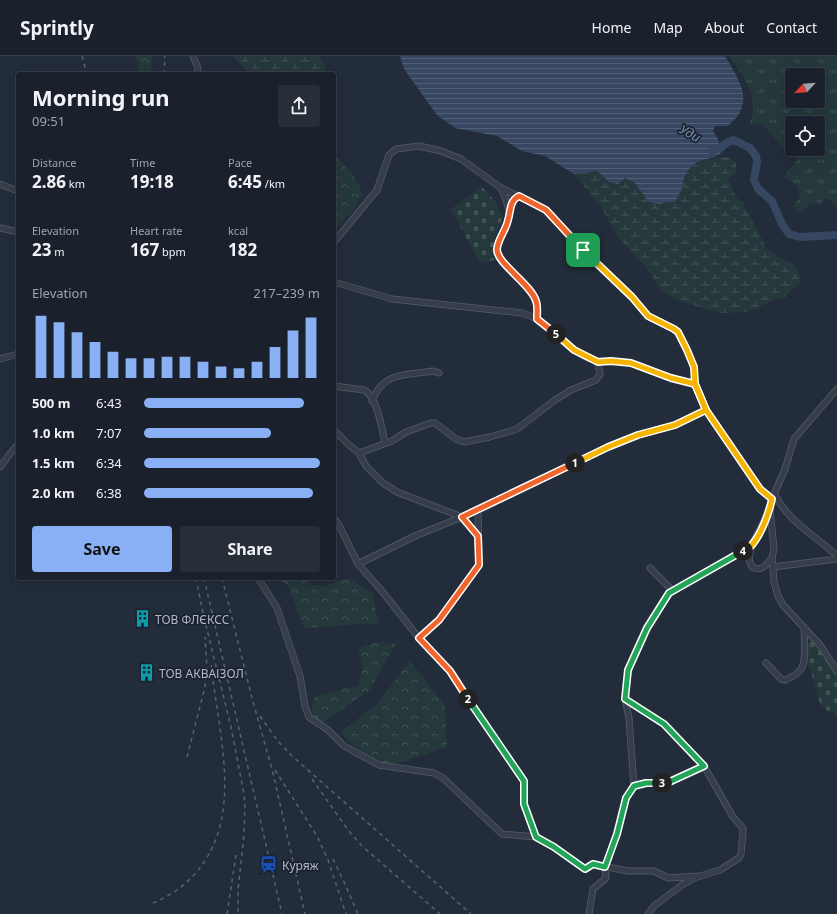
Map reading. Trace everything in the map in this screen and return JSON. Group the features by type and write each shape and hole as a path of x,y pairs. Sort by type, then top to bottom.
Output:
{"street":[{"path":"193,56 198,68 197,72"},
{"path":"336,240 377,190 389,155 396,149 418,146 441,150 461,159 501,188 546,210 583,250 632,297 648,316 678,332 694,367 695,384 706,410 760,489 773,496 782,508 837,558"},
{"path":"0,184 16,190"},
{"path":"501,188 509,211"},
{"path":"519,196 514,200 509,211 508,223 498,244 497,253 503,262 525,284 536,300 537,319"},
{"path":"0,228 16,232"},
{"path":"336,283 392,299 528,314 550,328 560,339 574,350 598,362 611,361 631,363 671,378 695,384"},
{"path":"0,359 16,355"},
{"path":"359,453 392,441 406,432 432,423 435,423 456,439 464,442 490,437 517,429 566,394 596,380 600,374 598,362"},
{"path":"372,401 378,390 391,378 433,371 439,373"},
{"path":"336,386 364,390 367,392 377,411 385,443"},
{"path":"772,558 764,568 758,569 752,567 749,560 751,546 770,508 794,439 837,389"},
{"path":"358,564 415,536 462,517 608,447 638,435 675,425 706,410"},
{"path":"336,432 359,453 366,466 383,482 397,492 462,517 478,536"},
{"path":"0,467 16,446"},
{"path":"770,508 774,549 772,558 774,582 778,596 783,605 820,645 837,671"},
{"path":"419,638 439,620 479,565 478,509"},
{"path":"336,521 358,564 381,590 419,638 450,671 524,781 524,804 536,837"},
{"path":"588,914 592,889 606,878 605,867 617,834 626,798 634,786 630,718 625,699 628,670 634,656 647,628 669,593 751,546"},
{"path":"773,567 837,558"},
{"path":"650,568 674,591"},
{"path":"259,580 277,608 300,676 305,706 309,717 328,730 344,746 379,765 434,773 442,778 502,834 536,837 554,847 585,869 593,864 628,871 654,871 668,878 698,876 720,870 739,858 741,854 744,832 743,828 733,817 704,766 664,724 625,699"},
{"path":"766,663 782,679 785,680 801,669 803,664 804,627"},
{"path":"634,786 646,783 667,783 704,766"},
{"path":"648,914 660,901 682,885 698,876"}],"green space":[{"path":"134,56 152,56 151,72 139,72 138,59"},
{"path":"233,56 319,56 326,68 325,72 248,72"},
{"path":"729,56 837,56 837,206 826,198 820,204 811,203 801,213 793,206 800,197 798,187 784,176 798,159 796,156 825,156 825,116 785,116 785,148 781,146 764,125 750,123 753,100 745,80"},
{"path":"336,155 355,178 363,194 352,212 336,228"},
{"path":"717,157 728,157 736,163 736,173 728,179 736,197 744,204 767,249 793,264 799,272 800,282 785,297 776,299 748,312 718,313 680,301 662,291 644,265 623,243 600,206 574,174 597,171 609,182 624,178 634,182 649,202 660,204 667,202 681,192 684,175 691,167 699,162"},
{"path":"482,187 494,200 503,217 493,248 496,260 480,263 451,209"},
{"path":"348,578 372,593 379,623 304,628 289,587 279,580 306,580 308,584 324,586"},
{"path":"814,638 837,670 837,715 828,711 821,705 808,665 806,655 808,644 811,639"},
{"path":"376,642 396,644 370,690 321,724 311,716 314,697 358,685 363,668 358,648"},
{"path":"410,661 445,705 447,747 380,769 340,733 376,705"}],"water":[{"path":"400,56 725,56 740,84 743,99 738,116 728,126 715,126 713,131 719,141 718,148 729,144 719,154 700,161 690,168 686,173 681,191 675,202 660,204 649,202 634,182 625,178 618,184 609,182 597,171 574,174 545,156 522,151 497,136 455,128 437,115 404,69"}],"waterway":[{"name":"Уди","path":"712,151 734,140 750,148 756,156 757,162 754,180 758,189 772,201 782,224 789,234 800,237 837,235"}],"railway":[{"path":"82,56 86,72"},
{"path":"164,72 165,56"},
{"path":"196,580 203,613"},
{"path":"204,580 282,914"},
{"path":"222,580 252,698 273,773 305,914"},
{"path":"202,609 231,727 244,794 244,835 238,890 238,914"},
{"path":"187,757 205,687 207,669 205,637"},
{"path":"153,903 180,888 202,865 216,839 223,812 225,782 223,752 211,662"},
{"path":"260,716 277,740 292,756 471,914"},
{"path":"275,770 317,836 328,860 346,914"},
{"path":"312,779 348,830 362,846 440,914"},
{"path":"227,914 236,855"},
{"path":"333,859 358,914"}],"place":[{"name":"ТОВ ФЛЄКСС","path":"142,619"},
{"name":"ТОВ АКВАІЗОЛ","path":"146,673"},
{"name":"Куряж","path":"269,865"}],"route":[{"path":"583,250 546,210 519,196 512,202 509,211 508,223 497,248 498,255 503,262 525,284 536,300 537,319 550,328 560,339 574,350 598,362 611,361 631,363 671,378 695,384 706,410 760,489 772,499 770,508 751,546 669,593 647,628 628,670 625,699 664,724 704,766 667,783 646,783 634,786 626,798 617,834 605,867 593,864 585,869 554,847 536,837 524,804 524,781 450,671 419,638 439,620 479,565 478,536 462,517 608,447 638,435 675,425 706,410 695,384 694,367 678,332 648,316 632,297 583,250"}]}
